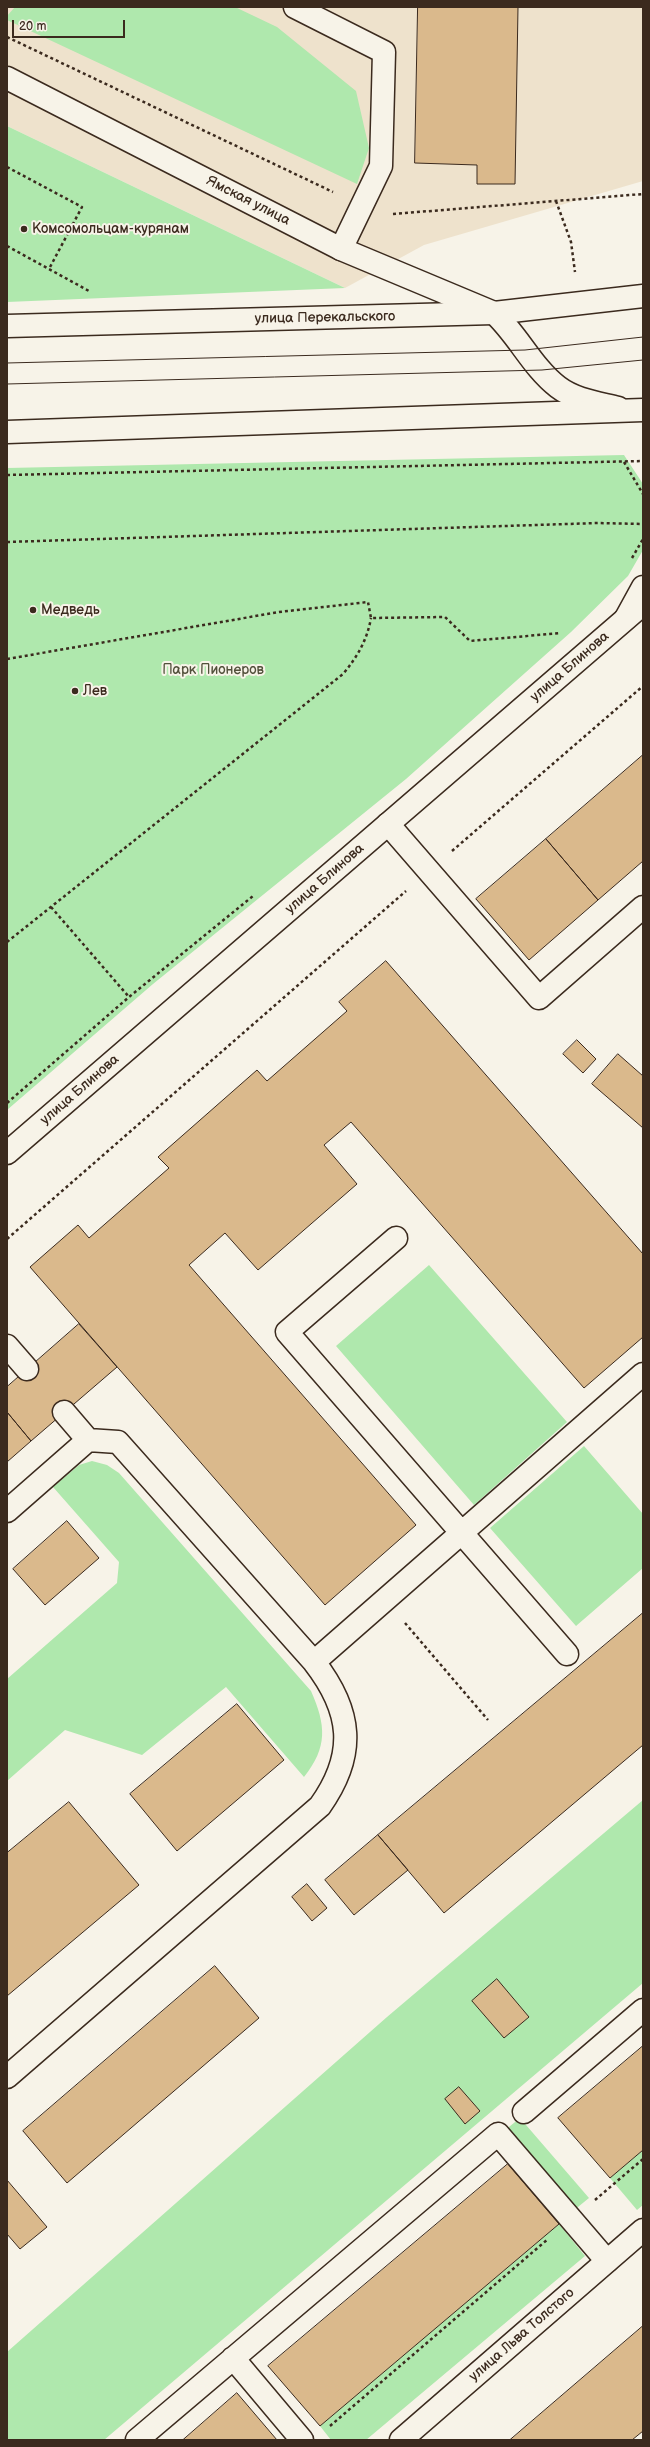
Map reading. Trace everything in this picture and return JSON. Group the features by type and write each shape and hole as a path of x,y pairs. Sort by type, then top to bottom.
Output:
{"main road":[{"path":"295,7 384,52 381,166 341,249"},
{"name":"Ямская улица","path":"7,78 341,249 494,313"},
{"name":"улица Перекальского","path":"7,326 494,313 643,296"},
{"path":"494,313 509,326 538,365 558,387 582,399 622,409 643,410"},
{"path":"7,432 643,410"},
{"path":"626,618 643,587"},
{"name":"улица Блинова","path":"7,1153 643,604"},
{"path":"388,824 539,998 643,906"},
{"path":"396,1238 287,1332 567,1654"},
{"path":"7,1346 27,1369"},
{"path":"314,1662 643,1374"},
{"path":"64,1412 88,1440"},
{"path":"7,1511 88,1440 118,1442 314,1662 332,1689 341,1709 345,1736 343,1762 337,1780 320,1806 7,2077"},
{"path":"524,2112 643,2010"},
{"path":"137,2440 498,2134 607,2261"},
{"name":"улица Льва Толстого","path":"401,2440 643,2230"},
{"path":"233,2358 302,2440"}],"path":[{"path":"7,37 382,215 643,194"},
{"path":"7,166 82,207 49,269"},
{"path":"7,246 90,292"},
{"path":"7,475 643,461"},
{"path":"624,462 643,494"},
{"path":"7,542 598,523 643,524"},
{"path":"631,559 643,538"},
{"path":"7,659 279,612 368,602 371,618 367,637 355,660 343,674 7,942"},
{"path":"371,618 445,618 470,641 563,633"},
{"path":"7,1239 643,686"},
{"path":"51,907 128,997"},
{"path":"385,1600 488,1720"},
{"path":"326,2430 643,2159"}],"shaded area":[{"path":"7,7 643,7 643,181 424,245 345,288 7,126"}],"green space":[{"path":"15,7 235,7 277,27 356,91 369,148 357,184 7,20 7,16"},
{"path":"7,126 345,288 7,302"},
{"name":"Парк Пионеров","path":"624,455 643,484 643,550 628,576 571,632 406,779 153,984 7,1110 7,468"},
{"path":"429,1265 567,1422 474,1505 336,1346"},
{"path":"584,1446 643,1514 643,1568 576,1626 490,1528"},
{"path":"92,1461 107,1465 119,1473 311,1691 320,1715 322,1736 321,1746 317,1756 304,1777 226,1687 142,1755 65,1730 7,1781 7,1679 117,1583 119,1562 53,1487 79,1465"},
{"path":"643,1800 643,1983 104,2440 7,2440 7,2352 387,2017"},
{"path":"520,2118 589,2198 573,2211 504,2131"},
{"path":"643,2150 643,2205 637,2210 610,2178"},
{"path":"559,2224 585,2256 366,2440 331,2440 320,2426"}],"building":[{"path":"418,7 518,7 515,184 477,184 477,165 415,163"},
{"path":"643,755 643,861 598,900 546,839"},
{"path":"546,839 598,900 529,960 476,899"},
{"path":"386,961 643,1254 643,1337 584,1388 351,1122 324,1145 357,1184 258,1270 225,1233 189,1265 416,1525 325,1605 30,1267 78,1225 89,1238 169,1168 158,1157 257,1070 267,1081 347,1011 339,1002"},
{"path":"577,1040 596,1059 583,1073 563,1054"},
{"path":"618,1054 643,1076 643,1128 592,1084"},
{"path":"79,1324 117,1367 31,1441 7,1412 7,1387"},
{"path":"7,1412 31,1441 7,1462"},
{"path":"67,1521 99,1558 45,1605 13,1569"},
{"path":"643,1613 643,1745 444,1913 378,1835"},
{"path":"237,1704 284,1760 177,1851 130,1794"},
{"path":"69,1802 139,1885 7,1996 7,1853"},
{"path":"378,1835 408,1870 354,1915 325,1880"},
{"path":"307,1884 327,1908 312,1921 292,1897"},
{"path":"215,1966 259,2018 67,2183 23,2131"},
{"path":"497,1979 529,2017 504,2038 472,2001"},
{"path":"643,2046 643,2150 610,2178 558,2118"},
{"path":"459,2087 480,2111 465,2124 445,2099"},
{"path":"508,2164 559,2224 320,2426 268,2366"},
{"path":"7,2180 47,2227 20,2249 7,2234"},
{"path":"643,2326 643,2431 632,2440 510,2440"},
{"path":"237,2393 277,2440 183,2440"}],"tram line":[{"path":"7,363 525,350 643,337"},
{"path":"7,384 542,370 643,360"}],"place":[{"name":"Комсомольцам-курянам","path":"24,229"},
{"name":"Медведь","path":"33,610"},
{"name":"Лев","path":"75,691"}]}
